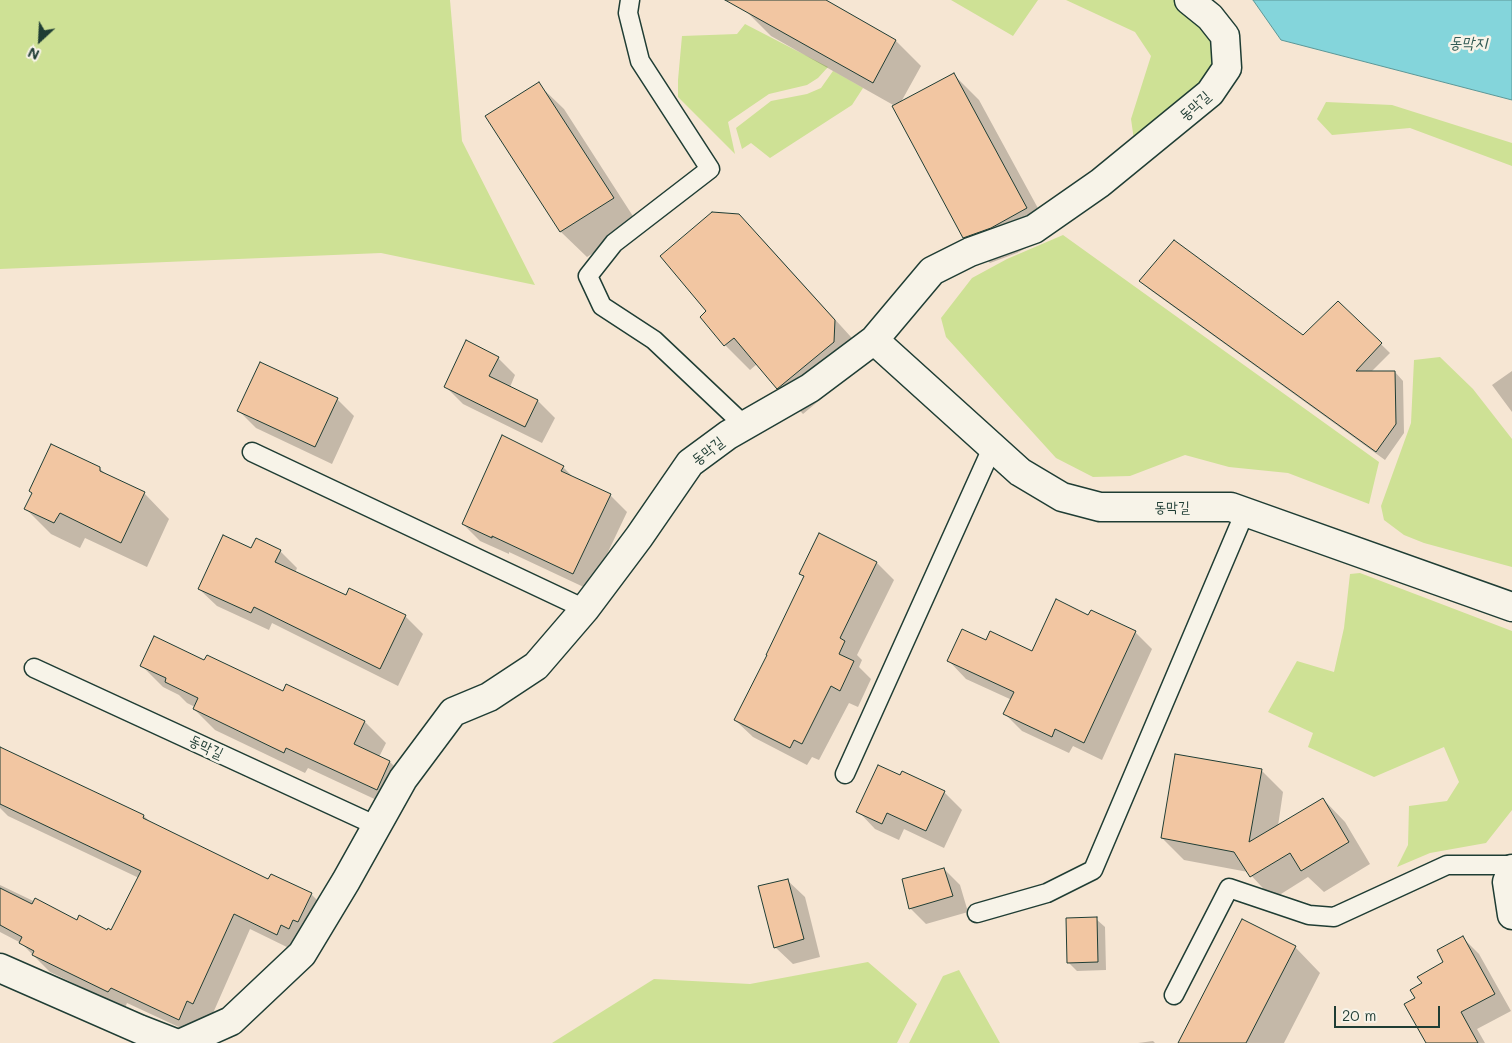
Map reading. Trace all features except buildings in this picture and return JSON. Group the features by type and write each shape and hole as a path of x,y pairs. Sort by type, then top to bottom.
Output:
{"street":[{"name":"동막길","path":"182,1043 232,1021 302,954 346,882 403,779 453,712 488,697 536,666 585,608 639,537 690,463 728,436 810,388 874,340 932,271 970,252 1034,229 1100,183 1210,93 1227,68 1225,36 1210,17 1189,0"},
{"name":"동막길","path":"874,340 1020,472 1062,497 1100,507 1231,507 1512,607"},
{"path":"1512,869 1507,882 1512,915"},
{"path":"0,968 138,1029 175,1043"}],"lane":[{"path":"630,0 628,13 640,61 710,169 614,243 588,276 602,306 654,340 745,426"},
{"path":"845,774 992,448"},
{"path":"252,452 585,608"},
{"path":"977,913 1047,893 1093,870 1245,512"},
{"name":"동막길","path":"34,668 377,826"},
{"path":"1174,995 1229,888 1310,915 1334,917 1447,865 1512,865"}],"green space":[{"path":"0,0 450,0 462,141 535,285 381,253 0,269"},
{"path":"951,0 1038,0 1013,36"},
{"path":"1066,0 1175,0 1195,16 1215,40 1219,58 1206,87 1135,147 1131,119 1151,56 1135,32"},
{"path":"745,24 828,67 818,78 807,85 769,94 728,122 735,154 678,97 678,80 682,36 737,34"},
{"path":"833,71 863,88 852,105 770,158 751,143 742,149 736,128 771,101 807,94 821,88"},
{"path":"1326,102 1392,105 1512,143 1512,166 1410,128 1332,135 1317,119"},
{"path":"1063,235 1379,462 1369,504 1288,473 1229,467 1185,455 1130,476 1093,477 1056,458 946,337 941,318 972,278 1007,259"},
{"path":"1440,357 1473,389 1512,439 1512,567 1424,543 1404,535 1384,520 1381,506 1411,423 1414,360"},
{"path":"1360,573 1512,631 1512,810 1486,843 1430,853 1397,867 1408,845 1409,806 1447,801 1459,782 1444,747 1374,777 1308,747 1313,733 1268,712 1297,661 1334,672 1344,628 1350,574"},
{"path":"868,962 917,1004 897,1043 552,1043 654,979 750,984"},
{"path":"959,970 1000,1043 909,1043 943,976"}],"water":[{"name":"동막지","path":"1253,0 1512,0 1512,100 1281,40"}]}
